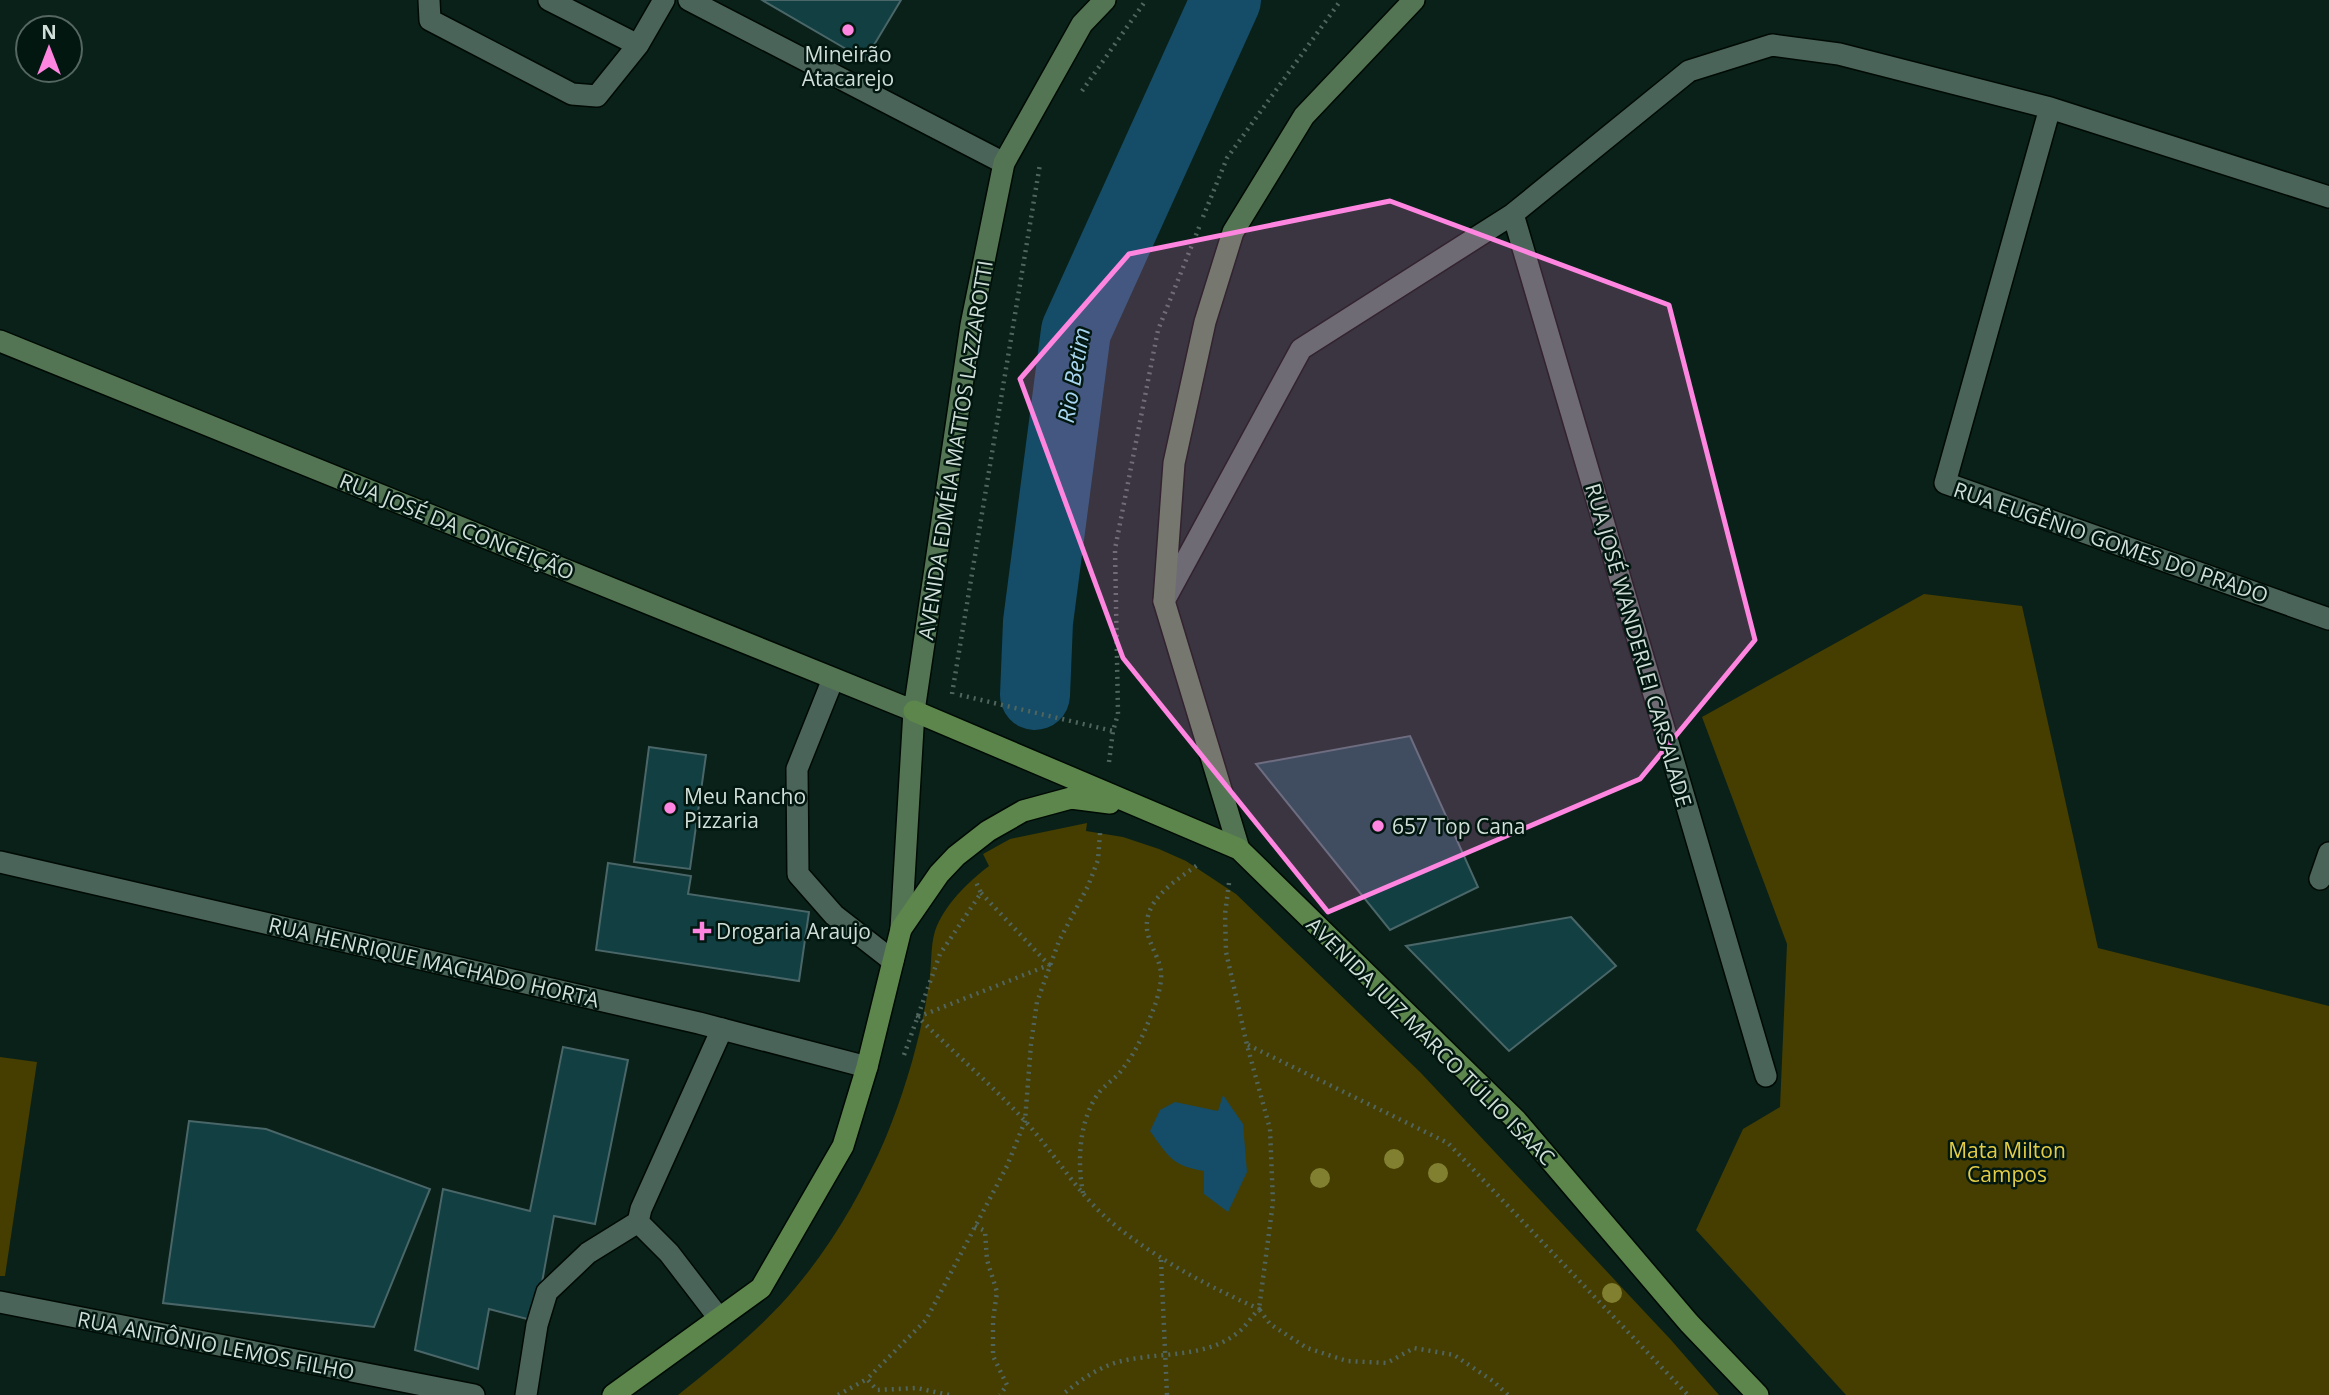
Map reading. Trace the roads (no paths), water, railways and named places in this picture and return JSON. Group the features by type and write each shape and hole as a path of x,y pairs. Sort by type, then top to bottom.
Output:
{"main road":[{"name":"AVENIDA EDMÉIA MATTOS LAZZAROTTI","path":"901,929 914,711 971,325 1004,163 1082,24 1105,0"},
{"path":"1239,849 1164,601 1174,463 1205,322 1233,232 1304,116 1414,0"},
{"name":"RUA JOSÉ DA CONCEIÇÃO","path":"0,341 914,711"},
{"path":"914,711 1106,798 1136,806 1239,849"},
{"path":"614,1395 761,1288 844,1146 867,1067 901,929 939,874 956,856 1006,819 1043,804 1071,798 1106,798"},
{"name":"AVENIDA JUIZ MARCO TÚLIO ISAAC","path":"1239,849 1516,1121 1689,1323 1758,1395"}],"street":[{"path":"429,0 430,20 572,94 597,96 638,45 664,0"},
{"path":"550,0 638,45"},
{"path":"689,0 1004,163"},
{"path":"1164,601 1301,349 1513,214 1689,71 1772,46 1839,54 2050,108 2329,197"},
{"name":"RUA EUGÊNIO GOMES DO PRADO","path":"2050,108 1945,484 2329,619"},
{"name":"RUA JOSÉ WANDERLEI CARSALADE","path":"1513,214 1766,1076"},
{"path":"833,679 797,769 798,874 834,915 893,961"},
{"path":"2320,879 2329,853"},
{"name":"RUA HENRIQUE MACHADO HORTA","path":"0,862 722,1029 867,1067"},
{"path":"526,1395 537,1325 548,1292 588,1252 638,1222 641,1209 722,1029"},
{"path":"638,1222 669,1252 719,1318"},
{"name":"RUA ANTÔNIO LEMOS FILHO","path":"0,1302 474,1395"}],"water":[{"path":"1223,1095 1243,1124 1247,1172 1228,1212 1204,1194 1204,1171 1172,1159 1150,1131 1160,1110 1175,1102 1218,1111"}],"waterway":[{"name":"Rio Betim","path":"1035,695 1038,622 1076,331 1226,0"}],"place":[{"name":"Mineirão Atacarejo","path":"848,30"},
{"name":"Meu Rancho Pizzaria","path":"670,808"},
{"name":"657 Top Cana","path":"1378,826"},
{"name":"Drogaria Araujo","path":"702,931"}],"park label":[{"name":"Mata Milton Campos","path":"2007,1162"}]}
